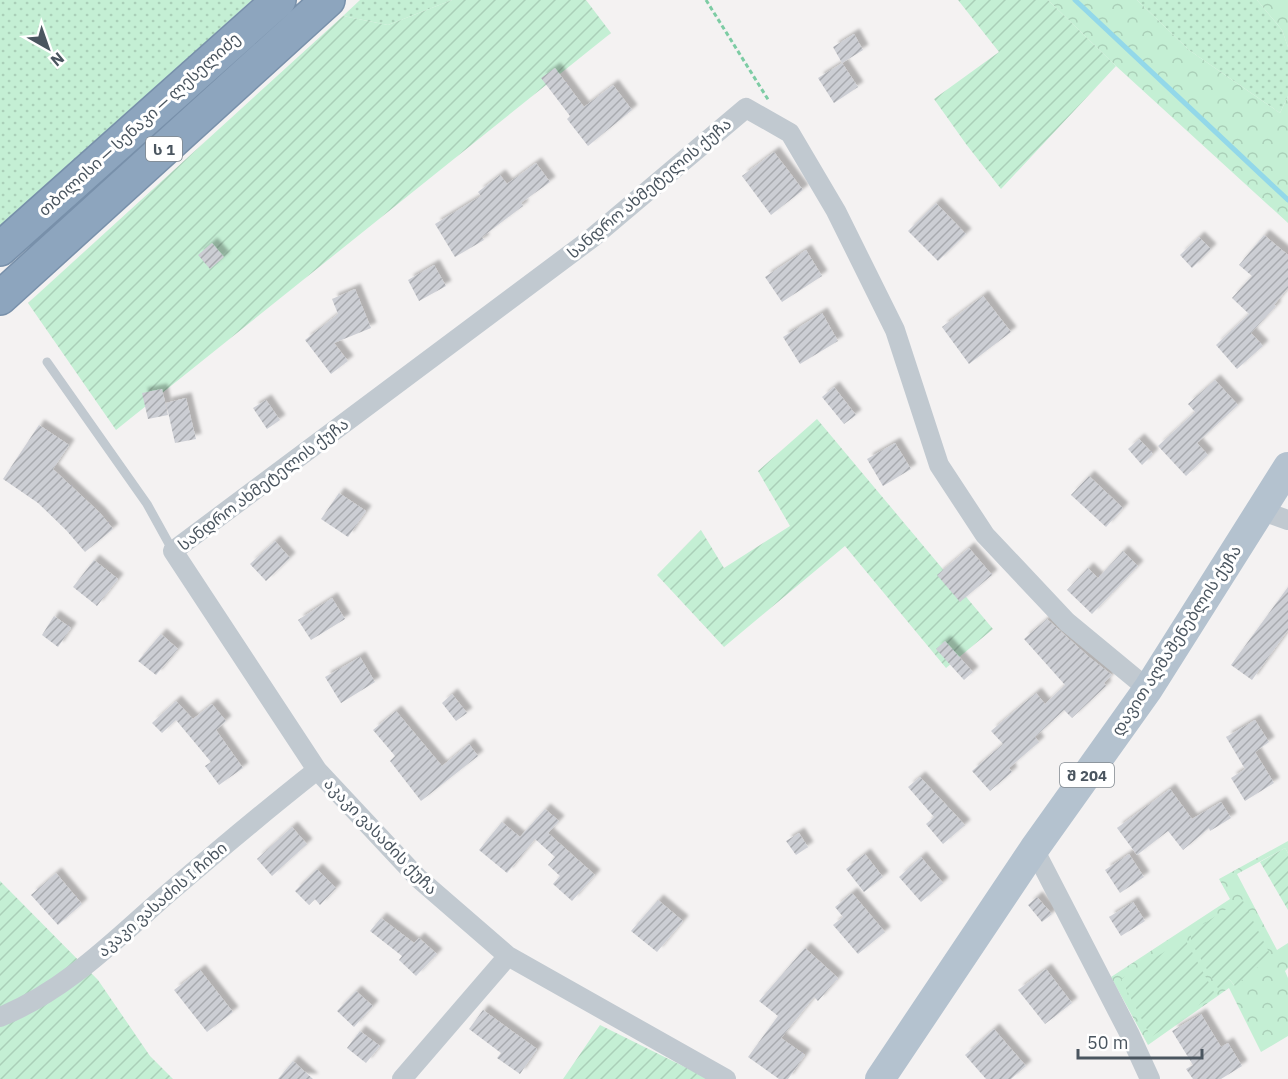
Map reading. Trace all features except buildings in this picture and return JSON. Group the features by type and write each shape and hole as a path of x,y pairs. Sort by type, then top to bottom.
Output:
{"highway":[{"name":"თბილისი — სენაკი — ლესელიძე","path":"0,249 279,0"},
{"name":"ს 1","path":"0,298 328,0"}],"main road":[{"name":"დავით აღმაშენებლის ქუჩა","path":"880,1079 1034,849 1148,689 1288,467"}],"street":[{"name":"სანდრო ახმეტელის ქუჩა","path":"173,551 592,238 746,108 790,133 836,211 895,330 939,465 985,535 1067,622 1148,689"},
{"path":"1260,510 1288,520"},
{"name":"აკაკი ვასაძის ქუჩა","path":"173,551 316,770 418,878 508,956 726,1079"},
{"name":"აკაკი ვასაძის I ჩიხი","path":"0,1017 22,1008 76,974 240,831 316,770"},
{"path":"1034,849 1129,1033 1150,1079"},
{"path":"402,1079 508,956"}],"lane":[{"path":"47,362 147,504 173,551"}],"path":[{"path":"706,0 790,133"}],"green space":[{"path":"0,0 252,0 0,229"},
{"path":"360,0 452,0 388,25 343,16"},
{"path":"452,0 586,0 611,33 116,430 28,303 343,16 388,25"},
{"path":"958,0 1048,0 1116,66 1001,189 934,99 999,52"},
{"path":"1048,0 1137,0 1189,50 1280,113 1288,96 1288,223 1116,66"},
{"path":"1137,0 1257,0 1282,30 1288,47 1288,96 1280,113 1189,50"},
{"path":"1257,0 1288,0 1288,47 1282,30"},
{"path":"817,419 993,629 946,668 845,546 724,647 657,575 701,530 724,568 790,526 758,471"},
{"path":"1288,841 1288,853 1285,848 1237,874 1277,950 1288,943 1288,968 1285,971 1288,978 1288,1036 1261,1052 1229,988 1148,1045 1111,977 1230,899 1219,879","holes":["1242,900 1234,985 1229,979 1219,989"]},
{"path":"1285,848 1288,853 1288,910 1260,862"},
{"path":"0,881 98,980 150,1056 173,1079 0,1079"},
{"path":"1242,899 1271,956 1235,986 1229,979 1219,990 1191,942 1191,932"},
{"path":"1185,939 1215,994 1151,1037 1121,979"},
{"path":"600,1025 709,1079 563,1079"}],"waterway":[{"path":"1075,0 1288,200"}]}
